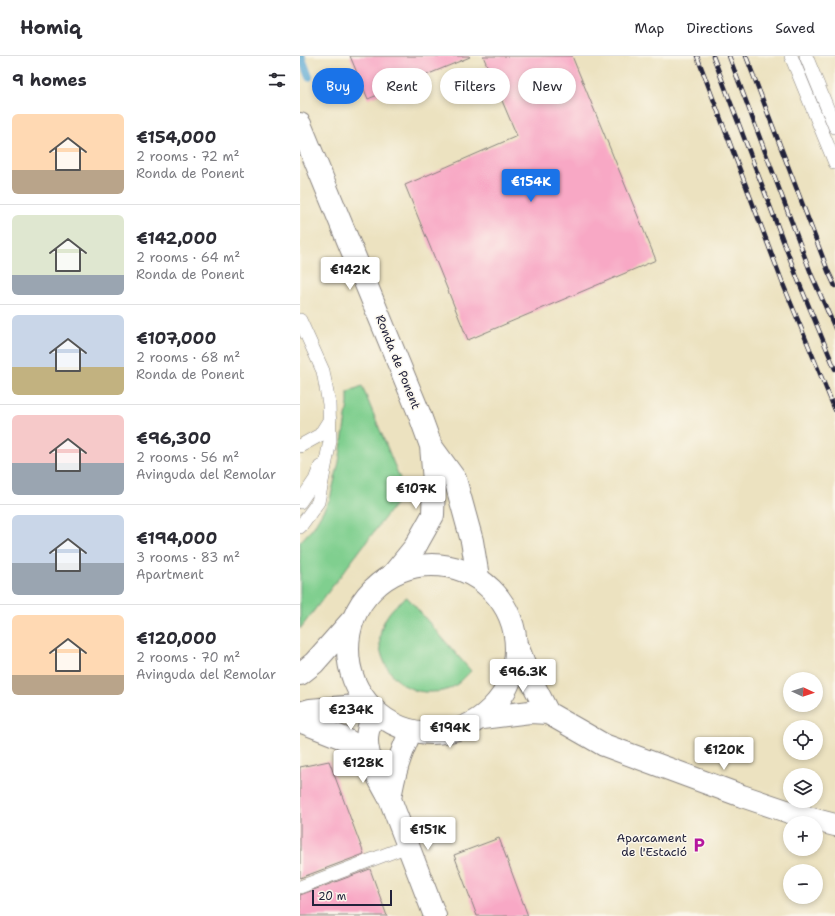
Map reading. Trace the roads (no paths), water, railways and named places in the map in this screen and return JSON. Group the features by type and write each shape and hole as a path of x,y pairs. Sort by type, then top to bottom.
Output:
{"street":[{"name":"Ronda de Ponent","path":"300,124 419,413 431,446 434,481 433,515 414,547 394,573"},
{"name":"Ronda de Ponent","path":"431,446 455,479 472,541 478,577"},
{"path":"300,674 314,663 353,618 363,600 377,585 394,573 422,565 451,566 478,577 498,595 511,618 517,645 529,676 548,713"},
{"path":"353,618 348,645 351,672 370,708 390,724 431,735 462,728 482,718 530,712 548,713 604,745 742,796 804,817 835,825"},
{"path":"482,718 501,698 514,673 517,645"},
{"path":"300,713 310,710 370,708"},
{"path":"370,708 367,740 368,753 390,799 435,916"},
{"path":"300,722 343,738 368,753"},
{"path":"390,799 393,781 400,757 412,731"}],"lane":[{"path":"791,56 835,163"},
{"path":"806,56 835,127"},
{"path":"300,320 323,371 330,419 330,441 318,502 300,527"},
{"path":"300,446 320,435 330,419"},
{"path":"300,485 304,482 315,466 330,419"},
{"path":"300,502 315,480 322,460 330,419"},
{"path":"300,887 408,846"}],"waterway":[{"path":"301,56 309,77"}],"railway":[{"path":"697,56 783,284 835,410"},
{"path":"713,56 798,280 835,369"},
{"path":"729,56 812,276 835,328"},
{"path":"746,56 835,286"}],"place":[{"name":"Aparcament de l'Estació","path":"699,845"}]}
